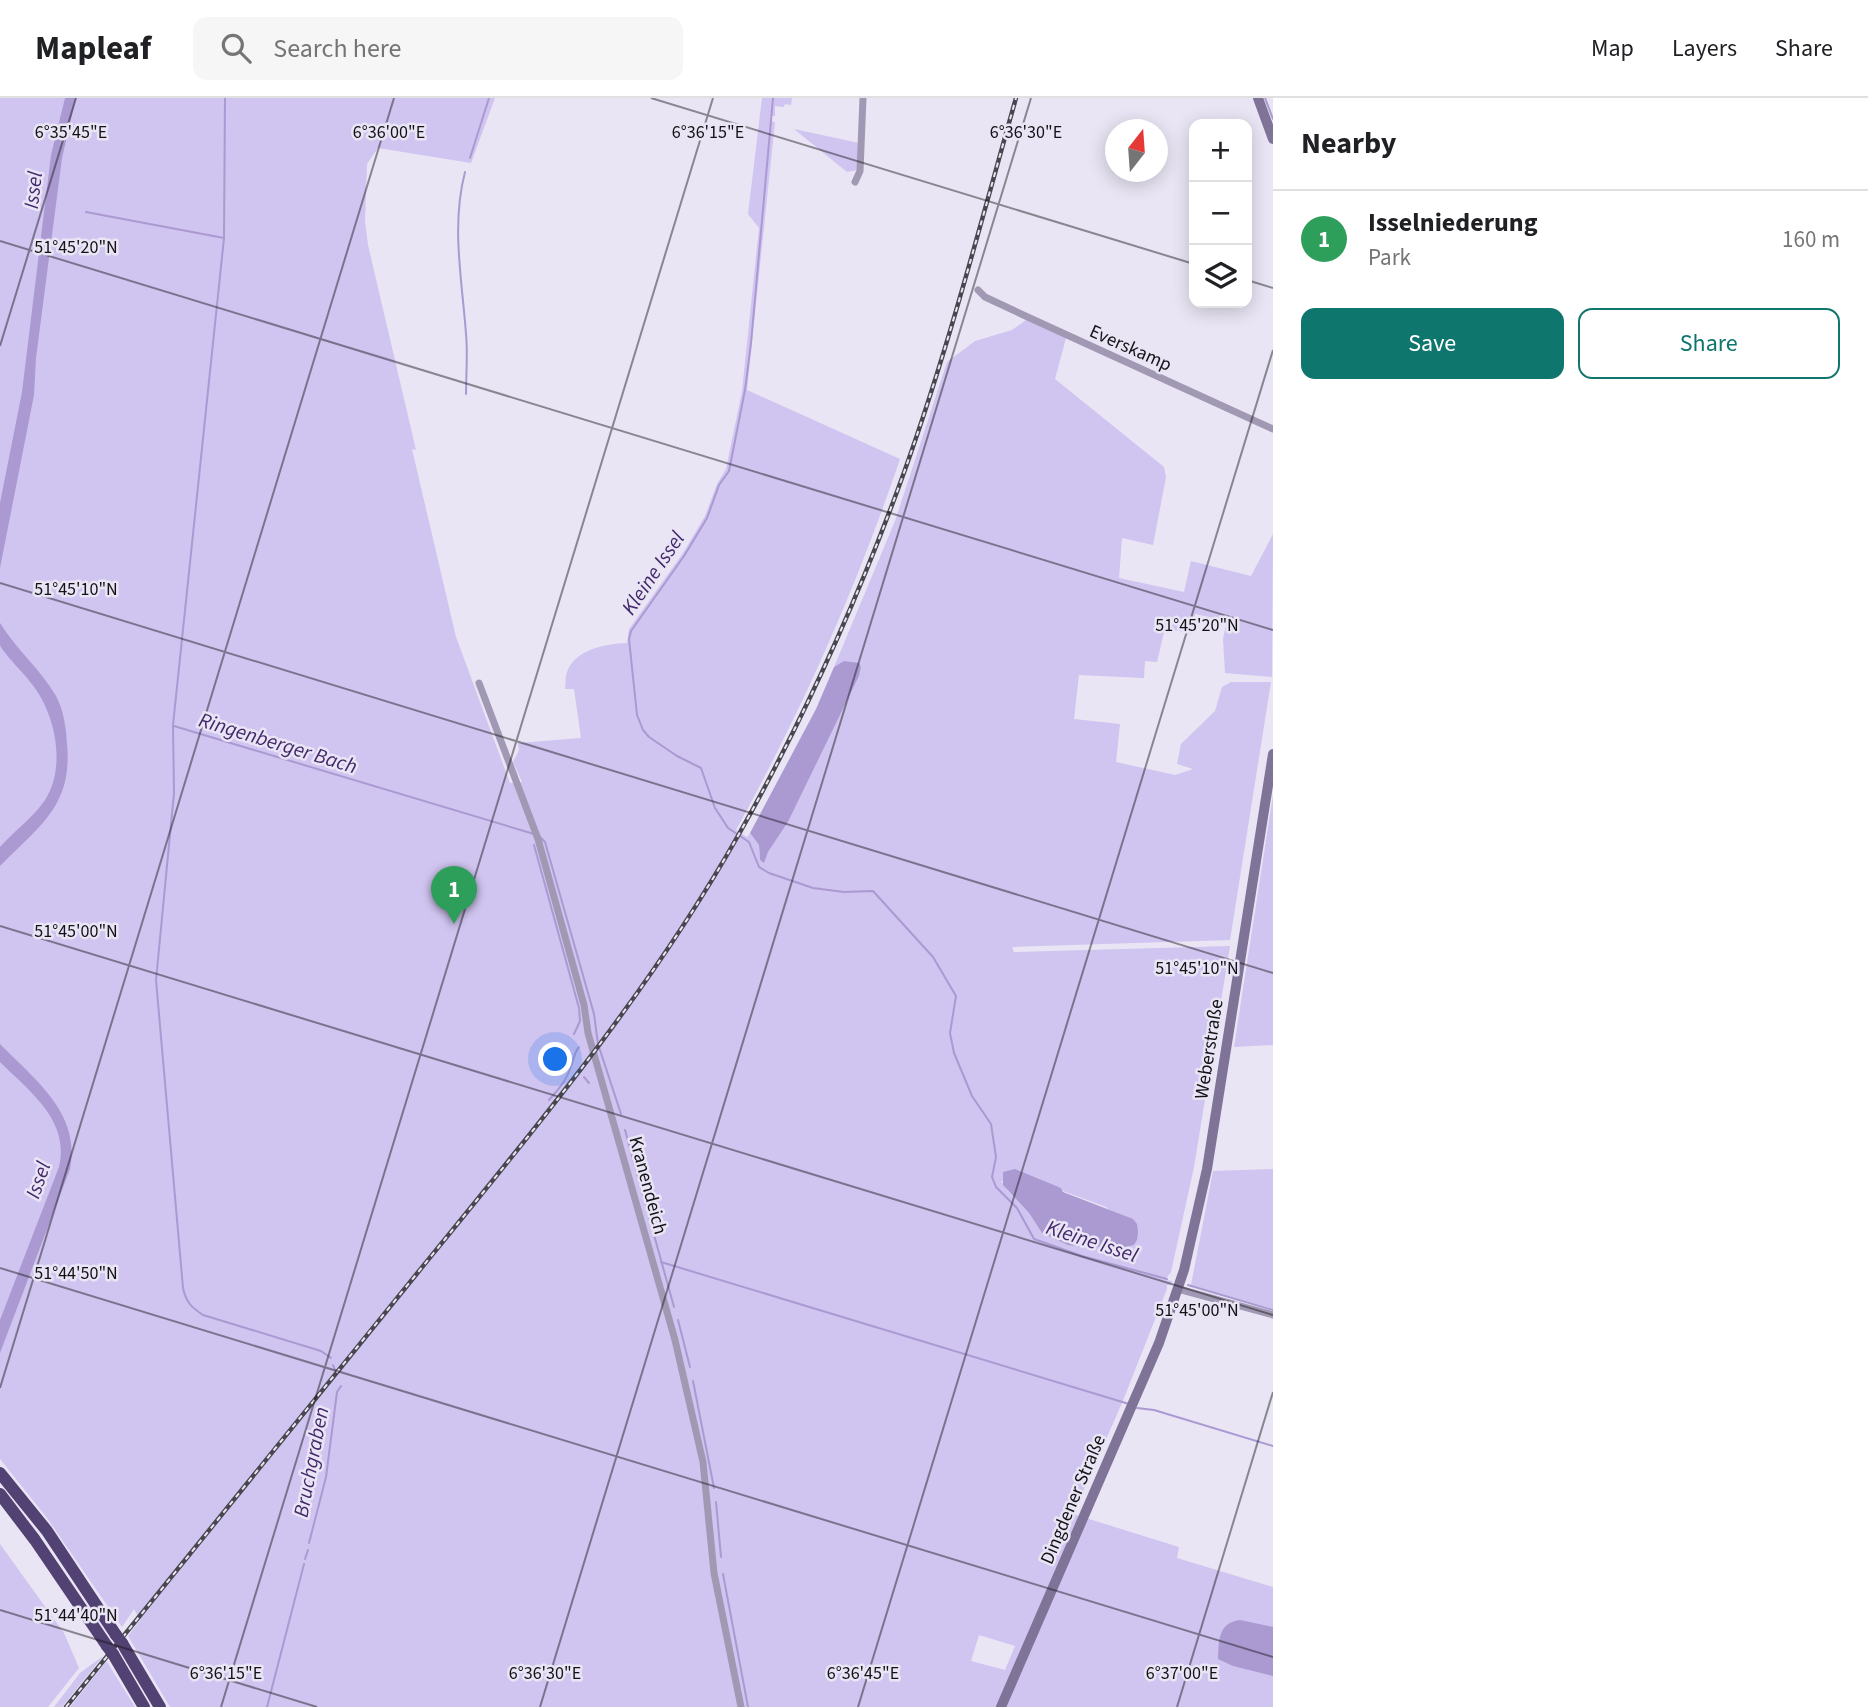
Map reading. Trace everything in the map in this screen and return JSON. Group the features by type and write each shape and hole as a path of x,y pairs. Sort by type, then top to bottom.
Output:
{"highway":[{"path":"0,1473 47,1531 119,1639 160,1707"},
{"path":"0,1494 110,1650 144,1707"}],"main road":[{"path":"1258,98 1273,138"},
{"name":"Weberstraße","path":"1173,1304 1207,1169 1273,754"},
{"name":"Dingdener Straße","path":"1001,1707 1173,1304"}],"street":[{"path":"855,182 860,171 863,98"},
{"name":"Everskamp","path":"978,290 985,297 1273,429"},
{"name":"Kranendeich","path":"479,682 538,839 584,1005 588,1033 676,1340 703,1462 714,1573 741,1707"},
{"path":"1178,1289 1273,1315"}],"shaded area":[{"path":"0,98 495,98 471,163 378,148 367,164 365,221 368,245 416,450 412,449 456,637 510,783 522,782 513,762 519,750 518,743 581,738 574,689 565,689 566,674 571,664 592,649 627,643 629,629 683,553 705,516 726,469 742,391 759,228 748,214 762,98 792,98 791,105 775,106 775,116 770,116 770,121 775,122 747,390 900,459 865,556 826,648 784,739 736,830 747,837 750,833 759,845 760,860 764,862 788,822 859,676 861,667 854,663 834,667 895,521 947,362 975,341 1012,330 1026,320 1066,338 1055,379 1164,467 1166,477 1153,545 1122,538 1119,578 1184,592 1191,561 1251,576 1273,534 1272,677 1225,673 1223,639 1227,621 1195,614 1193,634 1165,628 1157,662 1145,661 1144,678 1079,675 1074,719 1120,724 1116,762 1175,775 1193,769 1177,764 1181,744 1215,711 1222,687 1231,682 1271,682 1230,940 1012,947 1014,952 1230,946 1194,1167 1171,1272 1166,1280 1172,1281 1171,1285 1167,1285 1122,1403 1073,1514 1179,1547 1177,1558 1273,1587 1273,1707 170,1707 128,1636 140,1620 134,1609 122,1627 47,1518 0,1459","holes":["1001,1181 1061,1188 1106,1207 1137,1240 1134,1245 1126,1247 1042,1233 1029,1213","979,1635 1015,1646 1005,1670 971,1661"]},
{"path":"794,129 859,143 858,170 847,172"},
{"path":"1273,795 1273,1045 1234,1047"},
{"path":"1273,1169 1273,1309 1191,1285 1213,1171"},
{"path":"0,1544 64,1633 79,1668 48,1707 0,1707"},
{"path":"103,1656 62,1707 54,1707 80,1673"},
{"path":"106,1662 135,1707 70,1707"}],"water":[{"path":"65,98 76,98 62,158 36,358 34,395 0,568 0,503 22,392 51,155"},
{"path":"0,623 50,686 59,702 65,726 67,765 65,784 50,813 0,866 0,847 45,800 52,786 57,756 52,724 39,695 0,645"},
{"path":"844,661 859,663 859,676 788,822 768,852 764,863 760,860 759,845 750,833 816,709 834,667"},
{"path":"0,1044 52,1099 69,1131 72,1149 70,1169 0,1353 0,1320 59,1167 61,1150 59,1135 45,1108 0,1062"},
{"path":"1015,1169 1061,1188 1063,1192 1133,1219 1138,1232 1134,1245 1068,1245 1042,1233 1029,1213 1003,1185 1003,1172"},
{"path":"1240,1620 1273,1627 1273,1676 1233,1666 1218,1659 1221,1634 1227,1625"}],"waterway":[{"name":"Bruchgraben","path":"224,237 225,98"},
{"path":"470,158 489,98"},
{"name":"Kleine Issel","path":"773,98 751,343 729,471 719,485 707,518 684,556 631,631 629,639 637,715 649,737 701,768 715,808 728,828 749,842 759,867 813,888 844,892 873,891 933,957 956,996 950,1033 954,1053 972,1096 991,1124 996,1157 992,1177 996,1187 1017,1208 1034,1239 1082,1256 1167,1279"},
{"path":"1265,98 1273,119"},
{"path":"465,172 458,232 467,342 466,394"},
{"path":"86,212 224,238 173,725 174,793 156,980 183,1288 190,1304 203,1315 321,1351 331,1358"},
{"name":"Ringenberger Bach","path":"174,726 534,834"},
{"name":"Ringenberger Bach","path":"539,836 545,842 594,1014 598,1044 621,1114"},
{"path":"534,845 579,1008 580,1021 574,1034"},
{"path":"549,1100 566,1078 579,1047"},
{"path":"584,1077 589,1083"},
{"name":"Ringenberger Bach","path":"625,1130 674,1307"},
{"path":"661,1262 1129,1404"},
{"name":"Kleine Issel","path":"1188,1285 1273,1310"},
{"path":"678,1320 690,1367"},
{"path":"333,1365 335,1370"},
{"path":"693,1381 714,1488"},
{"name":"Bruchgraben","path":"309,1543 326,1477 337,1392 341,1386"},
{"path":"1137,1408 1154,1410 1273,1446"},
{"path":"716,1502 721,1557"},
{"name":"Bruchgraben","path":"305,1559 308,1550"},
{"name":"Bruchgraben","path":"267,1707 304,1564"},
{"name":"Ringenberger Bach","path":"723,1574 748,1707"}],"railway":[{"path":"66,1707 505,1166 588,1059 667,949 739,834 825,665 898,489 946,344 1016,98"}],"place":[{"name":"Isselniederung","path":"454,924"}],"water label":[{"name":"Issel","path":"33,190"},
{"name":"Issel","path":"38,1180"}]}
